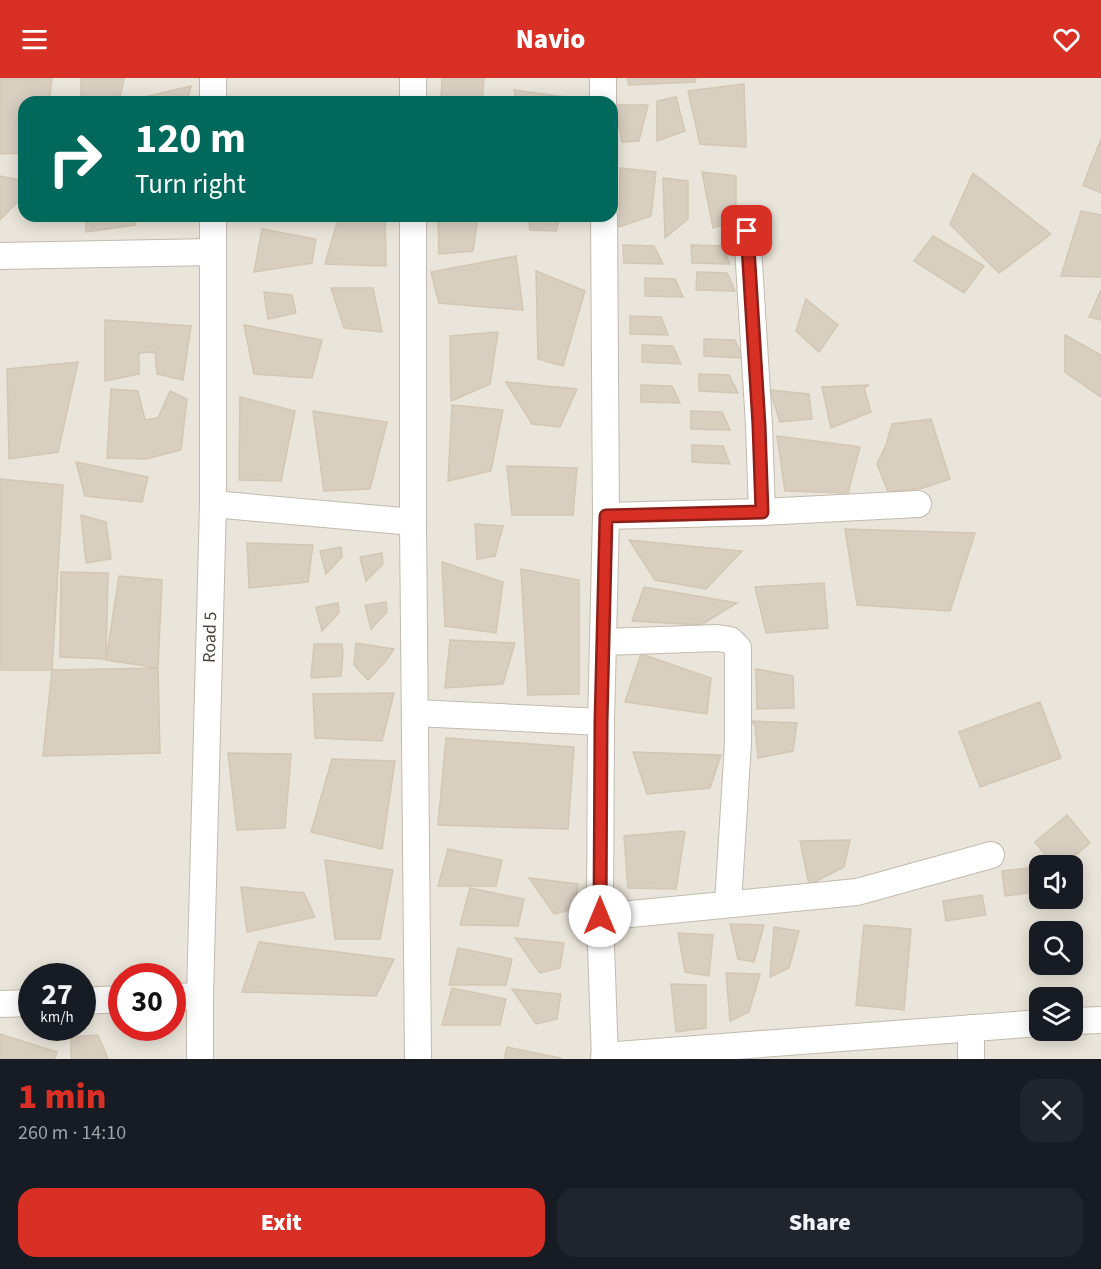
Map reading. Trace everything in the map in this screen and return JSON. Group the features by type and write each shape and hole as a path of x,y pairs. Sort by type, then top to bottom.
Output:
{"street":[{"path":"213,78 213,96"},
{"path":"413,78 413,96"},
{"path":"603,78 603,96"},
{"name":"Road 5","path":"200,1059 213,504 213,222"},
{"path":"413,222 418,1059"},
{"path":"604,222 606,516 601,722 600,916 605,1058 1029,1024"},
{"path":"747,231 762,512"},
{"path":"0,256 213,252"},
{"path":"213,504 413,522"},
{"path":"606,516 762,512 918,504"},
{"path":"604,642 717,638 729,640 738,648 738,743 728,904"},
{"path":"415,713 601,722"},
{"path":"600,916 857,892 991,855"},
{"path":"186,996 200,996"},
{"path":"0,1004 18,1003"},
{"path":"1083,1021 1101,1020"},
{"path":"971,1028 971,1059"}],"shaded area":[{"path":"0,78 1101,78 1101,1059 0,1059"}],"building":[{"path":"0,78 52,78 50,96 18,96 18,153 0,154"},
{"path":"81,78 124,78 120,96 81,96"},
{"path":"442,78 484,78 482,96 441,96"},
{"path":"627,78 696,78 695,82 629,85"},
{"path":"744,84 746,147 700,144 688,91"},
{"path":"191,86 188,96 149,96"},
{"path":"514,90 559,96 516,96"},
{"path":"676,97 685,131 657,141 657,101"},
{"path":"618,105 648,105 639,141 622,142"},
{"path":"1101,139 1101,193 1083,185"},
{"path":"620,168 656,172 651,216 619,227"},
{"path":"702,172 736,176 736,219 713,228"},
{"path":"973,173 1051,234 999,273 950,224"},
{"path":"0,176 18,180 18,201 0,220"},
{"path":"663,178 688,181 688,219 665,238"},
{"path":"1081,211 1101,215 1101,277 1061,276"},
{"path":"86,222 136,222 135,225 86,232"},
{"path":"337,222 385,222 386,266 325,264"},
{"path":"438,222 477,222 473,251 439,254"},
{"path":"529,222 558,222 556,231 530,230"},
{"path":"262,229 316,239 312,263 254,272"},
{"path":"933,236 984,266 964,293 914,261"},
{"path":"623,245 654,246 663,264 624,263"},
{"path":"691,245 722,246 730,264 692,263"},
{"path":"516,256 523,310 439,303 431,272"},
{"path":"536,271 585,291 563,366 538,359"},
{"path":"697,272 727,273 735,291 696,290"},
{"path":"645,278 675,279 683,297 645,296"},
{"path":"331,288 373,288 382,332 344,328"},
{"path":"1101,290 1101,320 1089,317"},
{"path":"264,292 292,295 296,313 268,319"},
{"path":"806,299 838,325 819,352 796,331"},
{"path":"630,316 661,317 668,335 630,334"},
{"path":"105,320 191,326 183,380 157,374 155,352 139,353 139,374 105,381"},
{"path":"244,325 322,340 312,378 254,374"},
{"path":"498,332 490,384 451,401 450,336"},
{"path":"1065,335 1101,355 1101,397 1065,372"},
{"path":"704,339 735,340 743,358 704,356"},
{"path":"642,345 673,346 681,364 642,362"},
{"path":"78,362 58,452 9,459 7,369"},
{"path":"699,374 729,375 738,393 699,391"},
{"path":"506,382 577,389 560,427 532,424"},
{"path":"641,385 672,386 680,403 641,402"},
{"path":"869,385 864,388 871,412 831,428 822,387"},
{"path":"111,389 138,391 145,420 158,418 170,391 187,399 181,450 146,459 107,458"},
{"path":"770,390 809,394 812,419 780,422"},
{"path":"240,397 295,411 281,481 239,480"},
{"path":"452,405 503,410 491,471 448,481"},
{"path":"313,411 387,422 370,489 324,491"},
{"path":"691,411 722,412 730,430 691,429"},
{"path":"931,419 950,479 923,488 888,492 877,464 892,424"},
{"path":"777,436 860,447 848,493 785,491"},
{"path":"692,445 723,446 730,464 692,462"},
{"path":"76,462 148,477 142,502 85,496"},
{"path":"507,466 577,468 573,515 512,515"},
{"path":"0,479 63,485 52,670 0,670"},
{"path":"81,515 106,522 111,559 86,563"},
{"path":"475,524 503,526 495,556 477,559"},
{"path":"845,529 975,533 950,611 857,605"},
{"path":"629,540 742,551 706,589 655,580"},
{"path":"247,543 313,545 308,582 249,588"},
{"path":"341,547 342,557 326,574 320,551"},
{"path":"382,553 383,564 366,581 360,557"},
{"path":"442,562 503,582 496,633 445,626"},
{"path":"521,569 579,580 579,694 528,695"},
{"path":"61,572 108,573 106,659 60,657"},
{"path":"119,576 162,580 158,668 106,660"},
{"path":"824,583 828,628 766,633 755,587"},
{"path":"644,587 737,603 701,625 632,621"},
{"path":"386,602 387,612 371,629 365,605"},
{"path":"338,603 339,613 322,631 316,607"},
{"path":"450,640 515,643 503,684 445,688"},
{"path":"356,643 394,649 368,680 354,665"},
{"path":"314,644 342,644 341,676 311,678"},
{"path":"641,654 711,678 707,714 625,702"},
{"path":"158,668 160,753 43,756 52,670"},
{"path":"756,669 793,676 794,708 757,709"},
{"path":"394,693 382,741 315,738 313,694"},
{"path":"1040,702 1061,758 980,787 959,732"},
{"path":"751,721 797,723 793,751 758,758 755,725"},
{"path":"446,738 574,747 568,829 438,825"},
{"path":"633,752 721,755 710,788 647,794"},
{"path":"228,753 291,754 285,828 237,830"},
{"path":"332,759 395,761 382,849 311,832"},
{"path":"1067,815 1090,843 1076,855 1045,855 1035,842"},
{"path":"685,832 676,889 628,888 624,836"},
{"path":"850,840 844,867 809,885 800,841"},
{"path":"448,849 502,860 496,886 438,886"},
{"path":"325,860 393,870 380,939 335,939"},
{"path":"1029,868 1029,893 1005,896 1002,871"},
{"path":"529,878 578,884 575,909 554,914"},
{"path":"241,887 304,893 315,917 247,932"},
{"path":"470,888 524,899 518,926 460,925"},
{"path":"982,895 986,915 946,921 943,901"},
{"path":"730,924 764,925 754,962 738,959"},
{"path":"864,925 911,929 904,1010 856,1005"},
{"path":"774,927 799,931 789,968 770,977"},
{"path":"678,933 713,935 709,976 685,972"},
{"path":"515,938 564,943 560,968 540,973"},
{"path":"259,942 394,959 376,996 242,992"},
{"path":"458,948 512,959 506,985 449,985"},
{"path":"726,973 760,974 749,1012 730,1021"},
{"path":"671,984 706,985 706,1028 676,1032"},
{"path":"452,988 506,999 500,1025 442,1025"},
{"path":"512,989 561,994 557,1019 536,1024"},
{"path":"0,1034 57,1052 55,1059 0,1059"},
{"path":"96,1035 98,1035 108,1059 71,1059 71,1041 96,1041"},
{"path":"507,1047 561,1058 561,1059 504,1059"}],"route":[{"path":"600,916 601,722 606,516 762,512 747,231"}]}
